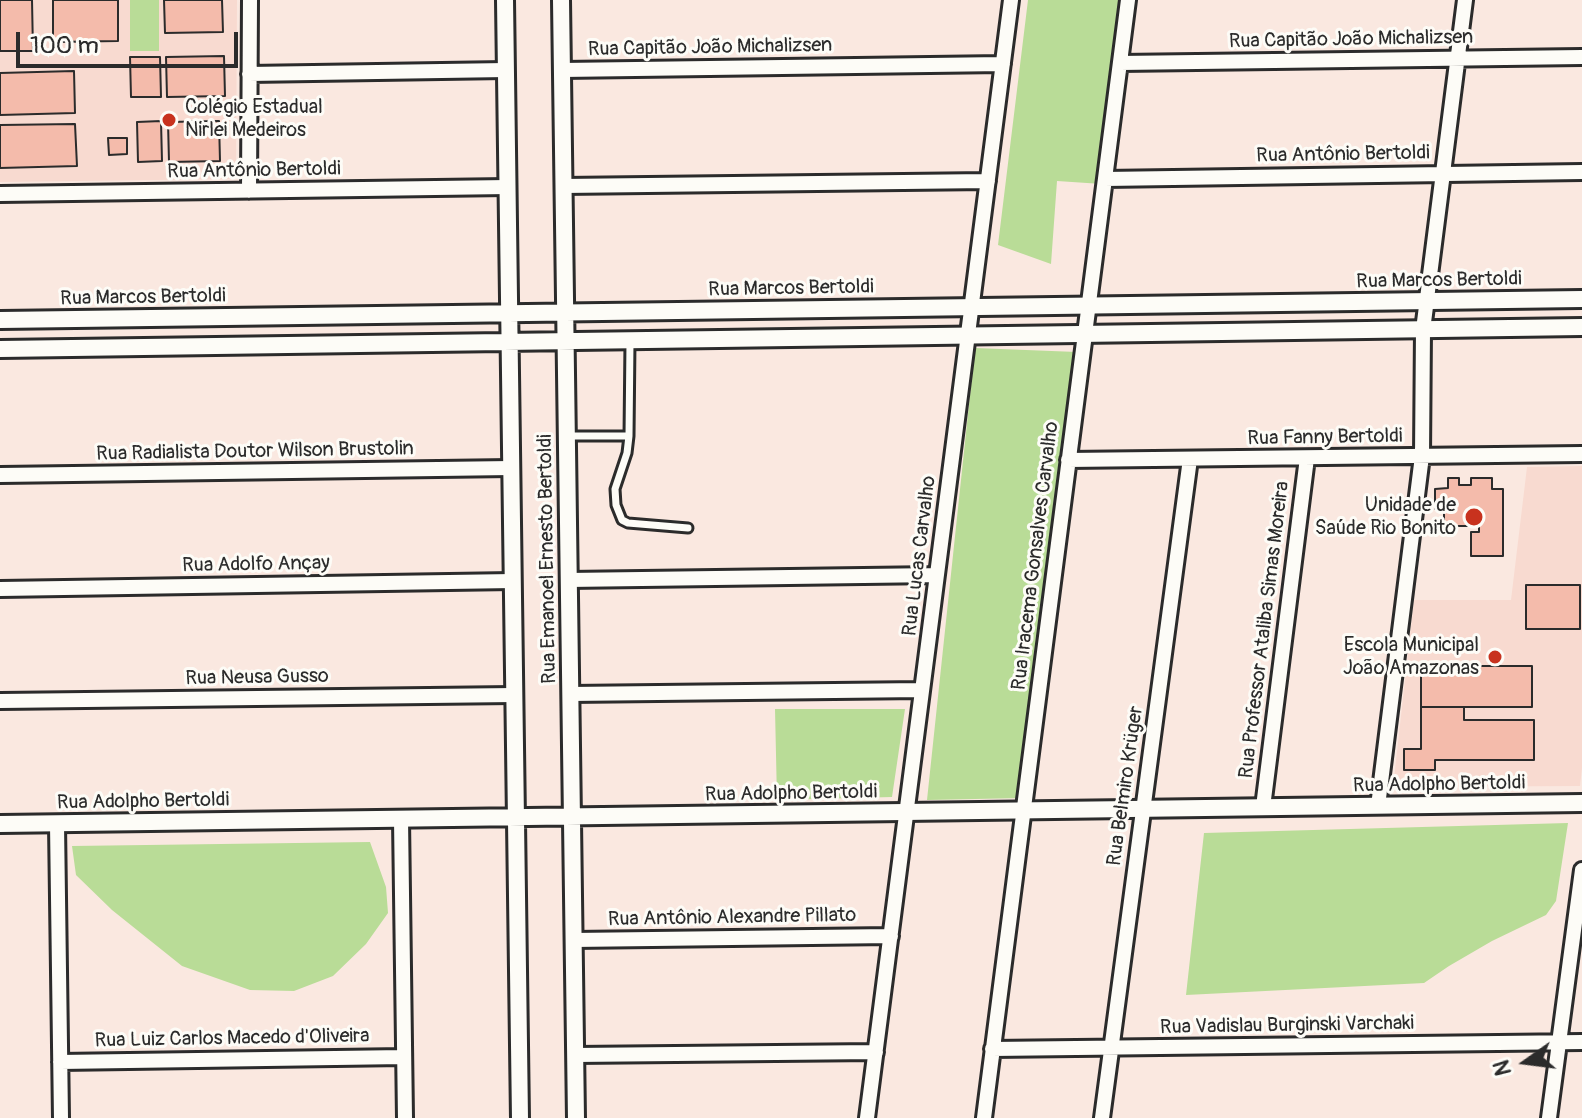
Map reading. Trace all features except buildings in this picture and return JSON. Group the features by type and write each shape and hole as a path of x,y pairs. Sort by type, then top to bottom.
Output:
{"street":[{"path":"249,191 250,0"},
{"name":"Rua Emanoel Ernesto Bertoldi","path":"505,0 520,1118"},
{"name":"Rua Emanoel Ernesto Bertoldi","path":"561,0 576,1118"},
{"name":"Rua Lucas Carvalho","path":"867,1118 1011,0"},
{"name":"Rua Iracema Gonsalves Carvalho","path":"984,1118 1128,0"},
{"path":"1378,806 1422,456 1426,301 1465,0"},
{"name":"Rua Capitão João Michalizsen","path":"1120,63 1582,57"},
{"name":"Rua Capitão João Michalizsen","path":"562,70 1003,64"},
{"path":"249,74 506,70"},
{"name":"Rua Antônio Bertoldi","path":"1105,179 1582,172"},
{"path":"563,186 988,181"},
{"name":"Rua Antônio Bertoldi","path":"0,194 508,187"},
{"name":"Rua Marcos Bertoldi","path":"0,320 1582,299"},
{"path":"0,349 1582,327"},
{"name":"Rua Fanny Bertoldi","path":"1068,460 1582,454"},
{"name":"Rua Professor Ataliba Simas Moreira","path":"1263,807 1307,458"},
{"name":"Rua Belmiro Krüger","path":"1102,1118 1190,459"},
{"name":"Rua Radialista Doutor Wilson Brustolin","path":"0,475 511,468"},
{"path":"568,580 937,575"},
{"name":"Rua Adolfo Ançay","path":"0,589 513,581"},
{"path":"570,694 922,690"},
{"name":"Rua Neusa Gusso","path":"0,701 514,695"},
{"name":"Rua Adolpho Bertoldi","path":"0,824 1582,803"},
{"path":"401,819 405,1118"},
{"path":"57,824 61,1118"},
{"path":"1549,1118 1582,870"},
{"name":"Rua Antônio Alexandre Pillato","path":"573,940 891,936"},
{"name":"Rua Vadislau Burginski Varchaki","path":"992,1049 1582,1042"},
{"path":"575,1055 876,1052"},
{"name":"Rua Luiz Carlos Macedo d'Oliveira","path":"60,1062 404,1057"}],"lane":[{"path":"630,340 629,436 627,453 615,489 616,505 622,520 628,523 688,528"},
{"path":"567,436 629,436"}],"shaded area":[{"name":"Colégio Estadual Nirlei Medeiros","path":"0,0 237,0 236,179 0,182"},
{"name":"Escola Municipal João Amazonas","path":"1582,466 1580,786 1393,787 1414,600 1511,600 1527,467"}],"green space":[{"path":"130,0 159,0 159,51 130,51"},
{"path":"1028,0 1121,0 1102,184 1057,181 1051,264 998,245"},
{"path":"975,348 1077,352 1023,798 927,800"},
{"path":"775,709 905,709 892,797 777,800"},
{"path":"1568,823 1556,901 1546,915 1492,941 1424,983 1186,995 1204,833"},
{"path":"370,842 386,887 388,913 366,944 333,976 294,991 250,990 182,966 112,910 76,875 72,846"}],"place":[{"name":"Colégio Estadual Nirlei Medeiros","path":"169,120"},
{"name":"Unidade de Saúde Rio Bonito","path":"1474,517"},
{"name":"Escola Municipal João Amazonas","path":"1495,657"}]}
